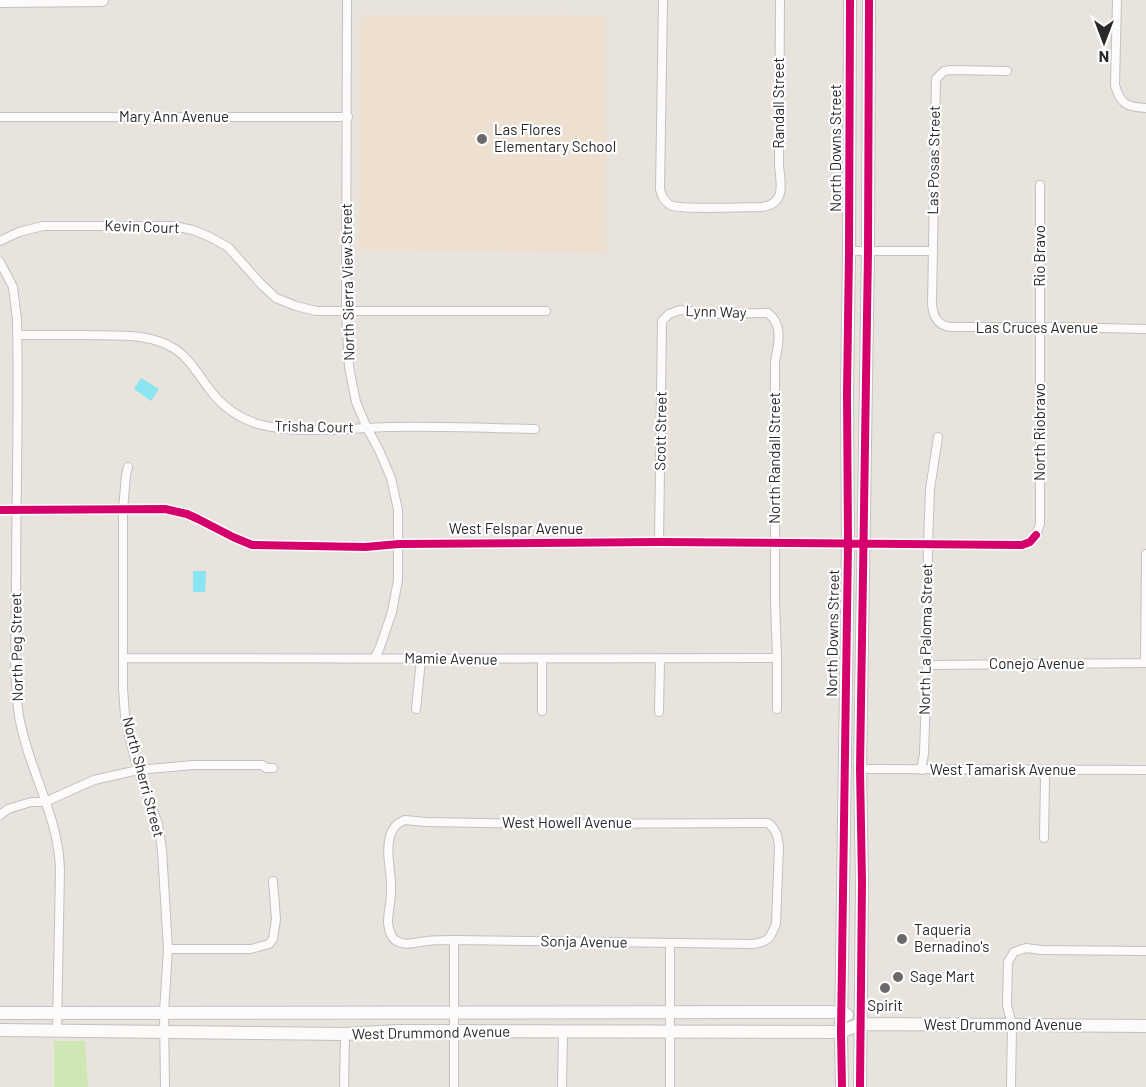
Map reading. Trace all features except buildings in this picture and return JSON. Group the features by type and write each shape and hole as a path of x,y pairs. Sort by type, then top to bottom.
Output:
{"main road":[{"path":"0,1 102,0"},
{"name":"North Downs Street","path":"842,1087 848,544 850,0"},
{"name":"North Downs Street","path":"860,1087 862,893 860,770 868,251 869,0"},
{"path":"0,1013 165,1012"},
{"name":"West Drummond Avenue","path":"165,1012 842,1012"},
{"path":"842,1012 860,1024"},
{"name":"West Drummond Avenue","path":"0,1030 345,1034 399,1031 841,1032 860,1024 1146,1026"}],"street":[{"name":"North Sierra View Street","path":"347,0 346,344 356,402 391,478 398,510 398,580 392,612 375,658"},
{"name":"Randall Street","path":"663,0 660,189 662,196 669,204 674,207 689,208 768,207 779,197 782,189 779,154 780,0"},
{"path":"1117,0 1115,85 1119,98 1124,103 1129,106 1146,108"},
{"name":"Las Posas Street","path":"934,314 932,304 936,79 944,71 951,70 1007,71"},
{"name":"Mary Ann Avenue","path":"0,117 348,117"},
{"name":"Rio Bravo","path":"1040,185 1040,328"},
{"name":"Kevin Court","path":"0,241 19,232 44,226 174,226 201,233 228,247 276,298 316,311 546,312"},
{"path":"849,251 933,251"},
{"name":"North Peg Street","path":"0,262 13,288 16,305 16,656 19,716 52,824 59,858 57,1030"},
{"name":"Lynn Way","path":"662,321 669,314 680,310 712,314 768,313 773,317"},
{"name":"Las Cruces Avenue","path":"934,314 941,324 950,327 1146,328"},
{"name":"North Randall Street","path":"773,317 779,336 775,362 777,709"},
{"name":"Scott Street","path":"659,542 662,321"},
{"name":"North Riobravo","path":"1036,535 1040,524 1040,328"},
{"name":"Trisha Court","path":"17,334 119,335 157,341 174,349 189,361 214,395 240,417 275,428 302,430 426,426 535,429"},
{"name":"North La Paloma Street","path":"921,770 924,754 927,665 930,489 938,437"},
{"name":"North Sherri Street","path":"128,467 123,510 123,688 130,744 158,824 162,850 168,949 165,1087"},
{"name":"West Felspar Avenue","path":"0,510 165,509 187,514 252,545 365,548 399,544 659,542 1022,544 1030,542 1036,535"},
{"path":"1146,554 1146,663"},
{"name":"Mamie Avenue","path":"124,658 421,660 777,658"},
{"path":"416,710 421,660"},
{"path":"542,660 542,711"},
{"path":"659,712 660,660"},
{"name":"Conejo Avenue","path":"927,665 1146,663"},
{"path":"0,815 8,809 31,802 45,802 94,780 138,770 193,765 262,765 266,768 273,768"},
{"name":"West Tamarisk Avenue","path":"860,770 1146,770"},
{"path":"1042,771 1045,779 1044,838"},
{"name":"West Howell Avenue","path":"399,942 392,936 388,922 391,893 388,847 394,826 405,820 539,824 768,823 778,835 779,847 776,924 768,939"},
{"path":"168,949 252,949 269,944 273,939 276,919 273,881"},
{"name":"Sonja Avenue","path":"399,942 411,944 454,940 753,944 768,939"},
{"path":"454,940 454,1087"},
{"path":"670,943 670,1087"},
{"path":"1011,1087 1012,1025 1007,1005 1008,962 1014,952 1026,948 1146,951"},
{"path":"562,1032 562,1087"},
{"path":"344,1087 345,1034"}],"shaded area":[{"name":"Las Flores Elementary School","path":"363,15 606,16 607,253 359,250 359,27"}],"green space":[{"path":"54,1041 85,1041 88,1087 54,1087"}],"water":[{"path":"141,378 159,389 151,401 134,389"},
{"path":"193,571 206,571 205,592 193,592"}],"cycle path":[{"path":"842,1087 848,544 850,0"},
{"path":"860,1087 862,882 860,769 868,251 869,0"},
{"path":"0,510 165,509 187,514 252,545 365,547 399,544 659,542 1022,545 1030,542 1036,535"}],"place":[{"name":"Las Flores Elementary School","path":"482,139"},
{"name":"Taqueria Bernadino's","path":"902,939"},
{"name":"Sage Mart","path":"898,977"},
{"name":"Spirit","path":"885,988"}]}
